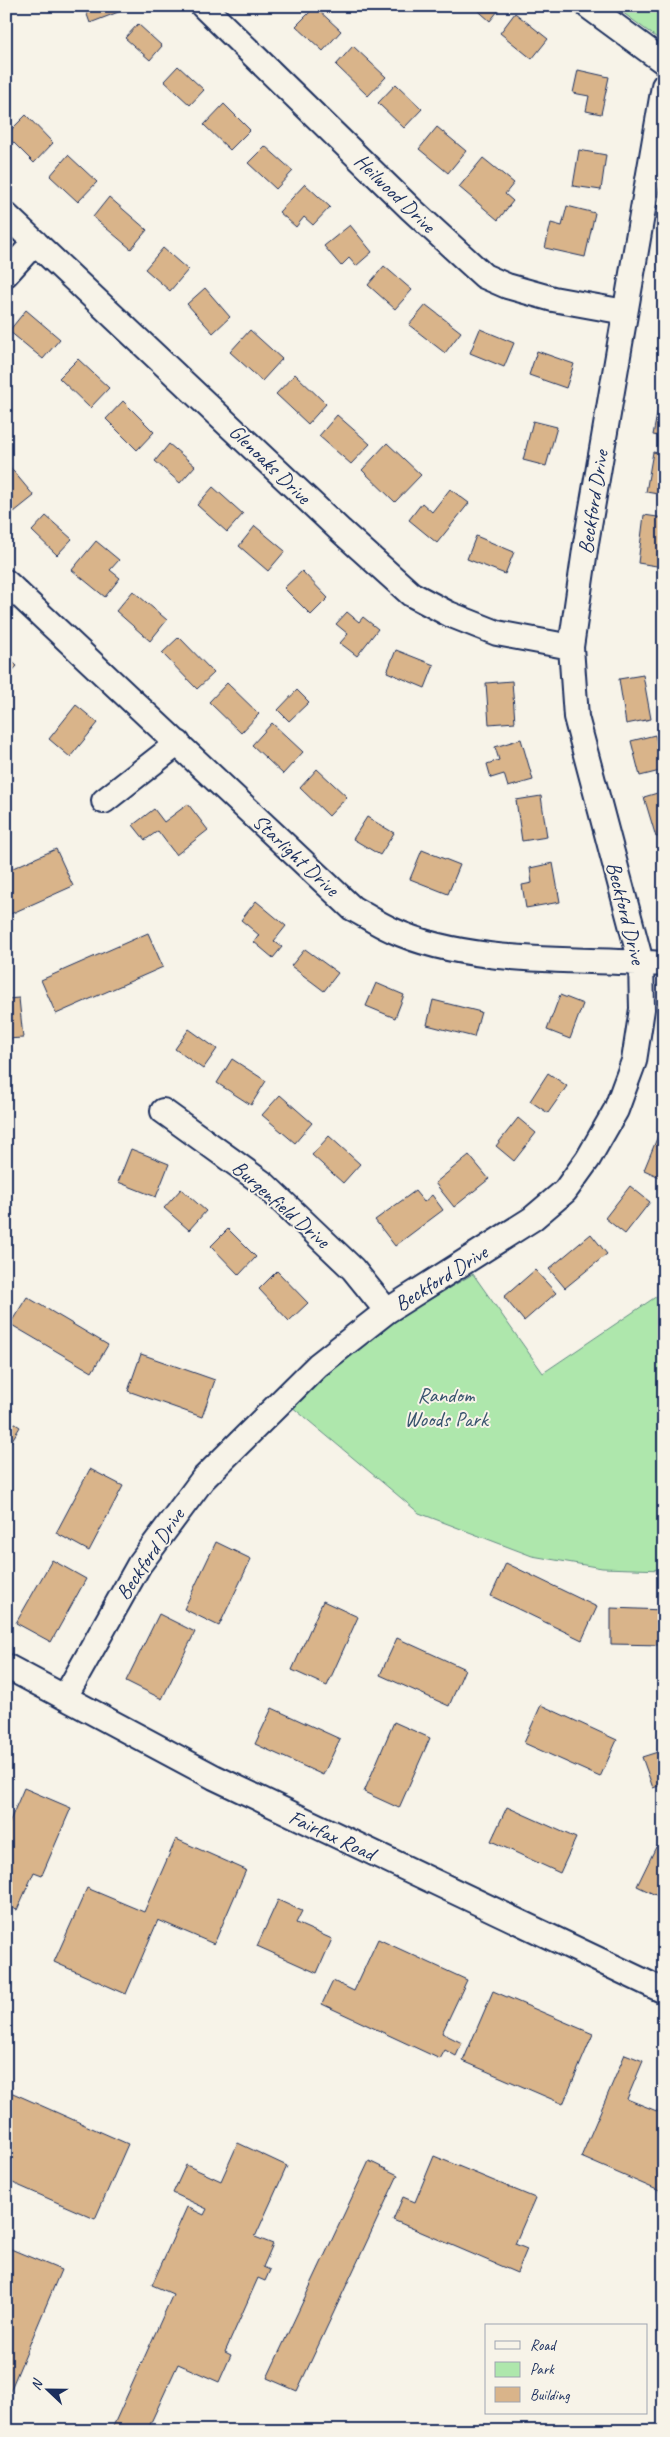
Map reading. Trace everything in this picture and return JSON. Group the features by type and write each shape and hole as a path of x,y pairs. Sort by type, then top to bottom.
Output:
{"street":[{"name":"Heilwood Drive","path":"203,6 411,209 484,276 507,286 553,299 625,312"},
{"path":"588,6 664,62"},
{"name":"Beckford Drive","path":"65,1697 139,1565 203,1479 318,1365 387,1311 532,1219 564,1191 588,1159 616,1110 634,1061 642,1009 652,963 576,717 571,646 664,86"},
{"name":"Glenoaks Drive","path":"6,215 341,532 411,594 449,614 497,633 571,646"},
{"path":"6,274 35,242"},
{"name":"Starlight Drive","path":"6,582 352,908 393,931 441,946 528,958 652,963"},
{"path":"104,800 178,744"},
{"name":"Burgenfield Drive","path":"162,1111 271,1190 353,1269 387,1311"},
{"name":"Fairfax Road","path":"6,1666 128,1733 292,1816 664,1992"}],"green space":[{"path":"614,6 664,6 664,43"},
{"name":"Random Woods Park","path":"473,1274 543,1373 660,1294 664,1288 664,1570 602,1568 532,1556 419,1513 291,1406 353,1353 400,1317"}],"building":[{"path":"84,6 120,6 121,11 90,23"},
{"path":"473,6 502,6 490,21"},
{"path":"315,7 341,31 323,51 296,26"},
{"path":"515,13 548,39 532,59 500,33"},
{"path":"138,24 162,46 150,60 125,38"},
{"path":"353,46 386,77 368,96 336,65"},
{"path":"178,66 204,90 190,105 164,81"},
{"path":"578,70 609,77 601,114 586,111 589,96 573,93"},
{"path":"396,84 422,109 404,128 378,103"},
{"path":"224,104 250,130 230,150 204,125"},
{"path":"26,115 53,143 34,163 6,135"},
{"path":"437,127 466,151 448,173 419,149"},
{"path":"265,146 293,171 276,189 248,163"},
{"path":"579,150 606,155 601,190 573,186"},
{"path":"68,155 97,182 78,202 50,176"},
{"path":"483,158 514,183 505,194 513,201 498,220 459,187"},
{"path":"305,184 330,207 313,225 304,217 296,227 279,212"},
{"path":"109,197 147,230 131,249 93,217"},
{"path":"567,206 595,213 585,257 545,248 551,223 562,226"},
{"path":"350,225 372,252 356,266 349,258 341,266 324,246"},
{"path":"163,248 188,270 170,291 145,269"},
{"path":"384,266 412,290 395,309 368,285"},
{"path":"205,288 230,317 213,333 187,304"},
{"path":"426,305 461,332 445,353 409,325"},
{"path":"26,310 60,339 43,359 9,331"},
{"path":"480,329 514,343 504,367 470,353"},
{"path":"250,330 282,359 262,381 230,352"},
{"path":"537,351 574,364 566,388 529,375"},
{"path":"78,359 109,388 90,408 59,378"},
{"path":"295,374 326,404 308,424 276,394"},
{"path":"661,393 664,394 664,437 653,435"},
{"path":"123,401 154,432 137,450 106,419"},
{"path":"337,415 370,444 351,464 319,436"},
{"path":"533,421 557,427 546,466 523,460"},
{"path":"387,443 421,475 395,502 362,470"},
{"path":"169,444 195,466 180,483 155,461"},
{"path":"653,452 664,454 664,495 646,492"},
{"path":"9,466 34,496 14,512 6,503 6,469"},
{"path":"213,487 243,514 227,532 197,505"},
{"path":"450,489 469,503 437,543 409,520 422,503 432,512"},
{"path":"644,515 664,518 663,567 638,563"},
{"path":"46,516 72,539 57,555 32,531"},
{"path":"255,526 285,551 268,571 239,546"},
{"path":"476,536 514,552 505,574 467,559"},
{"path":"96,541 119,560 110,570 120,578 105,597 72,570"},
{"path":"302,571 328,598 311,615 284,588"},
{"path":"133,591 167,620 150,641 116,611"},
{"path":"347,612 359,622 363,617 378,629 357,656 340,643 348,634 336,624"},
{"path":"179,637 214,673 197,689 162,653"},
{"path":"396,650 434,665 425,688 387,672"},
{"path":"6,656 17,666 6,678"},
{"path":"643,675 651,719 626,724 619,679"},
{"path":"512,681 515,722 489,724 486,683"},
{"path":"227,683 259,714 241,733 209,702"},
{"path":"297,690 309,702 289,721 278,710"},
{"path":"76,705 98,723 70,757 49,739"},
{"path":"272,723 303,752 283,774 252,745"},
{"path":"655,735 664,770 640,776 631,741"},
{"path":"521,739 533,780 508,787 504,774 491,778 487,764 499,760 495,747"},
{"path":"317,769 347,797 329,816 300,788"},
{"path":"664,791 664,835 656,837 644,797"},
{"path":"541,796 547,837 522,841 516,800"},
{"path":"188,804 208,830 176,855 158,831 145,840 133,825 154,809 164,822"},
{"path":"367,817 394,833 380,855 353,839"},
{"path":"56,849 73,886 6,916 6,871"},
{"path":"422,850 460,865 448,894 410,879"},
{"path":"553,863 560,902 526,908 522,885 532,883 530,868"},
{"path":"256,901 286,926 274,941 282,947 273,958 254,942 259,935 241,920"},
{"path":"148,933 163,967 56,1014 41,980"},
{"path":"305,949 338,973 324,991 291,966"},
{"path":"376,983 404,995 395,1018 366,1006"},
{"path":"560,995 583,1004 570,1039 547,1030"},
{"path":"19,998 23,1038 6,1039 6,999"},
{"path":"433,1000 481,1012 474,1037 427,1025"},
{"path":"189,1029 217,1049 203,1069 175,1049"},
{"path":"232,1059 266,1081 251,1105 217,1083"},
{"path":"548,1073 567,1086 548,1113 530,1101"},
{"path":"280,1095 312,1123 295,1143 262,1115"},
{"path":"518,1118 536,1133 514,1161 496,1146"},
{"path":"660,1131 664,1133 664,1179 644,1170"},
{"path":"329,1136 360,1164 343,1183 312,1155"},
{"path":"131,1149 169,1164 156,1197 118,1182"},
{"path":"469,1155 489,1179 454,1207 435,1183"},
{"path":"630,1186 650,1202 625,1234 605,1218"},
{"path":"181,1189 206,1211 189,1230 164,1208"},
{"path":"415,1191 424,1202 432,1195 443,1210 395,1246 375,1220"},
{"path":"228,1229 256,1257 239,1275 211,1246"},
{"path":"591,1234 607,1254 565,1288 549,1269"},
{"path":"535,1270 556,1293 524,1321 504,1297"},
{"path":"277,1271 308,1303 289,1321 259,1289"},
{"path":"27,1297 108,1345 92,1372 10,1324"},
{"path":"141,1354 215,1380 202,1417 128,1391"},
{"path":"6,1418 20,1427 6,1450"},
{"path":"90,1469 123,1486 89,1551 56,1533"},
{"path":"216,1542 251,1559 219,1626 184,1609"},
{"path":"52,1560 86,1579 51,1642 16,1623"},
{"path":"506,1563 597,1607 582,1640 491,1596"},
{"path":"323,1601 358,1617 327,1686 292,1670"},
{"path":"611,1608 664,1610 664,1645 611,1644"},
{"path":"159,1614 195,1632 162,1699 126,1681"},
{"path":"397,1638 465,1669 449,1706 380,1675"},
{"path":"541,1705 617,1740 600,1777 524,1743"},
{"path":"272,1708 340,1739 323,1775 255,1744"},
{"path":"394,1722 430,1738 399,1808 364,1792"},
{"path":"664,1750 664,1784 653,1788 642,1757"},
{"path":"24,1788 71,1808 42,1875 34,1872 17,1910 6,1906 6,1830"},
{"path":"507,1807 576,1838 560,1873 491,1841"},
{"path":"176,1839 246,1870 214,1944 158,1920 126,1994 54,1962 87,1888 144,1912"},
{"path":"656,1847 664,1850 664,1899 637,1886"},
{"path":"278,1900 302,1911 296,1923 332,1939 317,1973 257,1946"},
{"path":"378,1939 467,1980 442,2033 462,2043 456,2056 445,2050 440,2059 322,2004 333,1981 354,1991"},
{"path":"493,1991 593,2034 563,2104 463,2061"},
{"path":"625,2054 643,2061 627,2099 664,2114 664,2193 581,2157"},
{"path":"6,2090 128,2144 95,2219 6,2180"},
{"path":"238,2143 287,2166 255,2237 273,2244 263,2267 270,2270 265,2281 258,2278 225,2352 231,2355 219,2382 178,2364 147,2431 111,2431 173,2294 152,2285 187,2207 204,2215 207,2209 173,2193 186,2165 221,2181"},
{"path":"434,2156 535,2198 515,2244 527,2249 517,2273 393,2220 403,2197 415,2202"},
{"path":"369,2161 398,2175 297,2391 267,2378"},
{"path":"6,2247 61,2270 8,2396 6,2395"}]}
